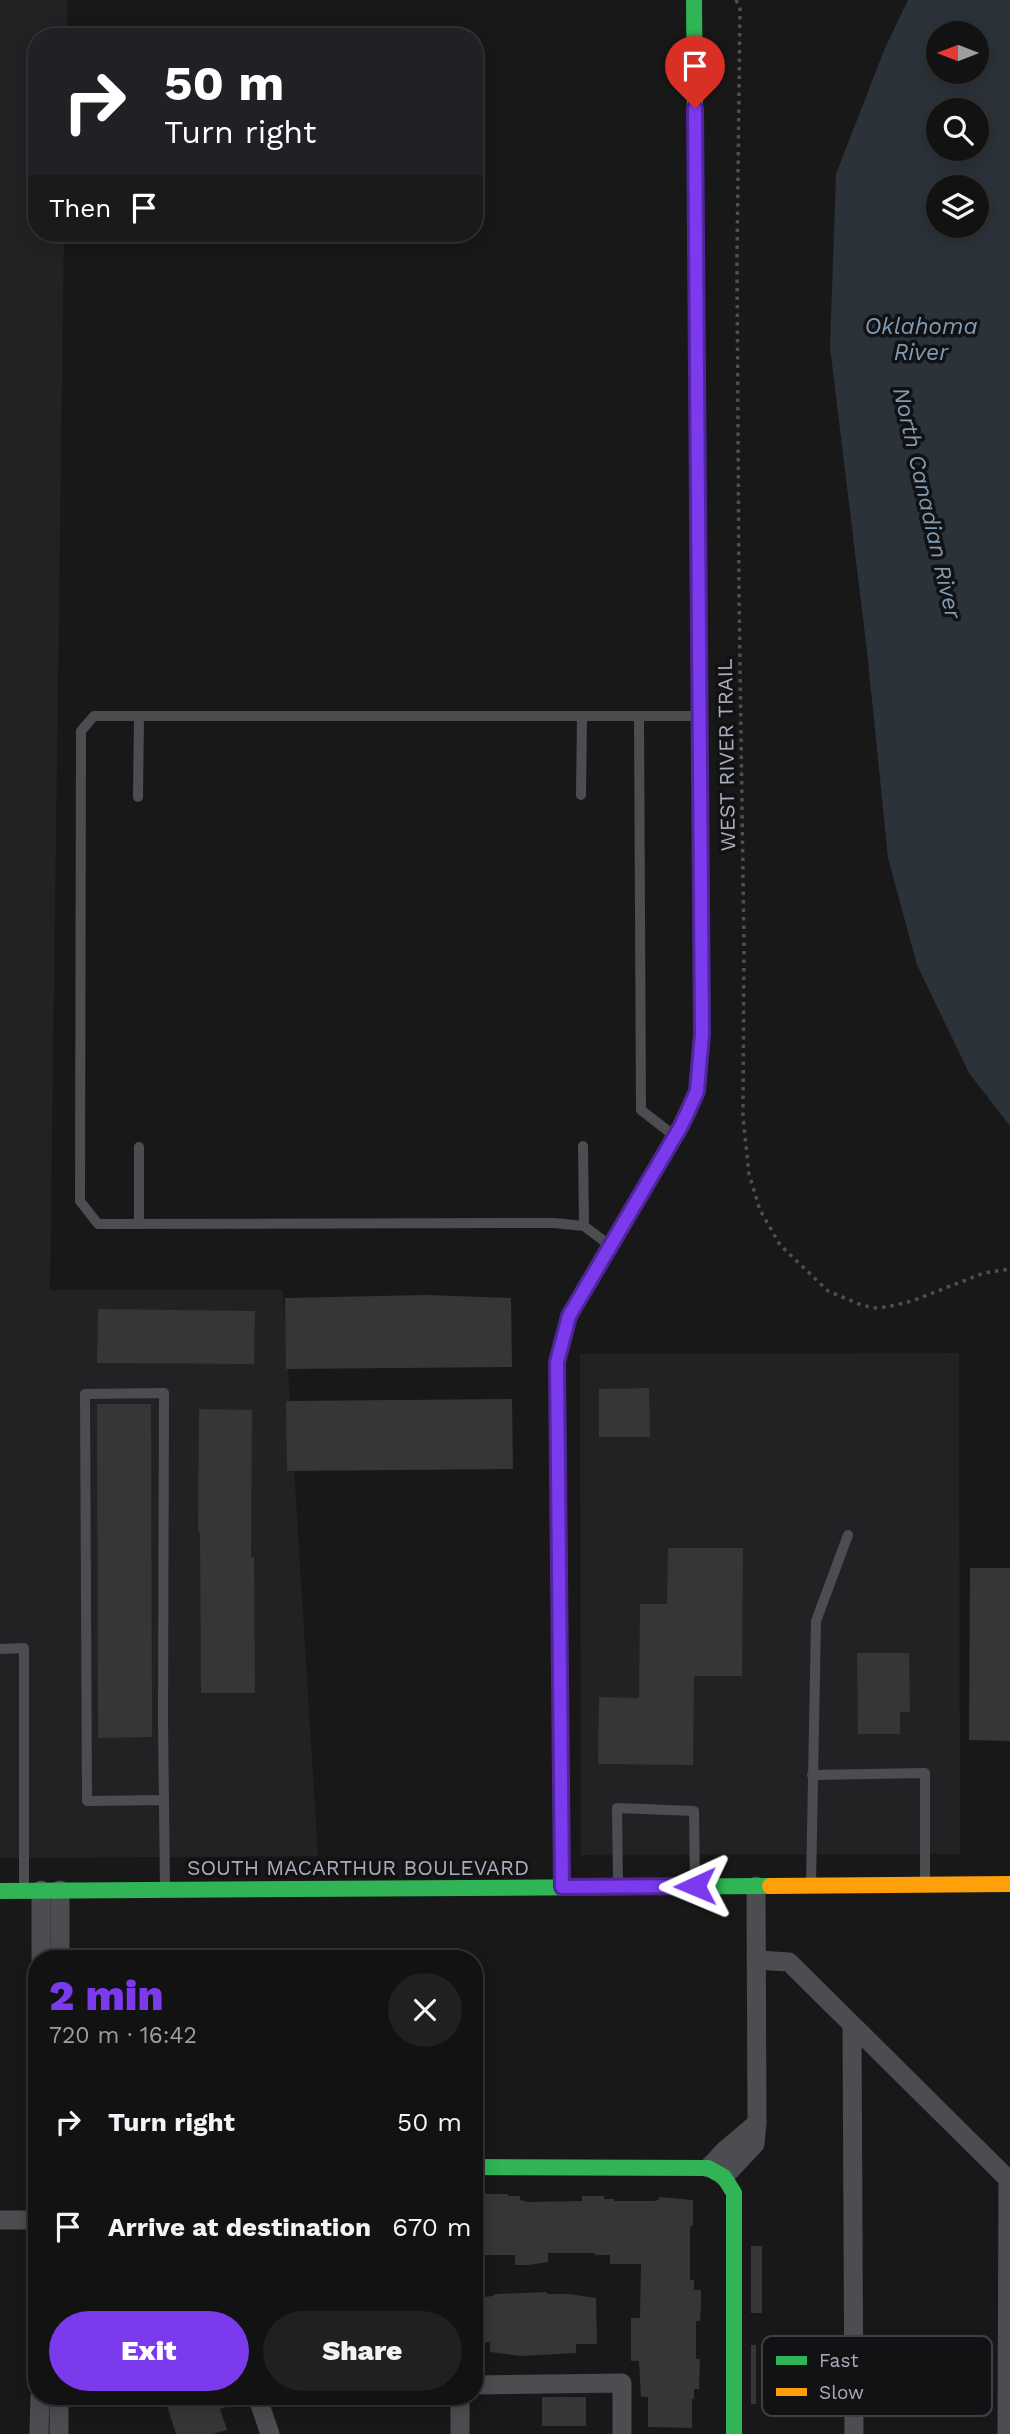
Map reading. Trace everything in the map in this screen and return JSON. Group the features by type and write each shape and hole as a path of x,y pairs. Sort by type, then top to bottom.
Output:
{"street":[{"path":"562,1887 557,1362 569,1316 676,1136 697,1091 702,1034 694,0"},
{"name":"SOUTH MACARTHUR BOULEVARD","path":"0,1891 1010,1884"},
{"path":"483,2167 716,2173 755,2144 756,1886"},
{"path":"41,1950 42,1890"},
{"path":"42,1890 58,1950"},
{"path":"756,1960 789,1962 1009,2180 1007,2434"},
{"path":"852,2025 854,2336"},
{"path":"716,2173 734,2193 734,2434"},
{"path":"0,2220 28,2220"},
{"path":"483,2385 622,2384 622,2434"},
{"path":"39,2434 40,2405"},
{"path":"59,2405 59,2434"},
{"path":"260,2405 270,2434"},
{"path":"460,2405 460,2434"},
{"path":"854,2416 854,2434"}],"lane":[{"path":"611,1246 584,1226 554,1223 98,1224 80,1201 81,731 94,716 699,716"},
{"path":"138,797 139,716"},
{"path":"581,795 582,716"},
{"path":"639,716 641,1110 676,1136"},
{"path":"583,1146 584,1226"},
{"path":"139,1147 139,1223"},
{"path":"164,1800 87,1801 85,1394 164,1393 165,1890"},
{"path":"811,1885 816,1621 848,1535"},
{"path":"0,1648 24,1648 42,1890"},
{"path":"812,1775 925,1773 925,1884"},
{"path":"618,1887 617,1808 694,1811 695,1886"}],"path":[{"name":"WEST RIVER TRAIL","path":"736,0 740,8 737,262 744,946 743,1117 749,1174 760,1210 780,1245 828,1291 859,1304 873,1308 887,1307 912,1301 984,1273 1010,1269"}],"shaded area":[{"path":"0,0 67,0 67,28 28,28 28,242 64,242 50,1290 283,1290 318,1856 0,1858"},
{"path":"959,1353 960,1854 581,1855 580,1354"}],"water":[{"name":"Oklahoma River","path":"908,0 1010,0 1010,1126 969,1073 917,965 888,858 867,651 830,347 836,174 885,48"}],"building":[{"path":"426,1295 511,1298 512,1367 286,1369 285,1298"},
{"path":"98,1309 255,1311 254,1364 97,1363"},
{"path":"649,1388 650,1437 599,1437 599,1389"},
{"path":"512,1399 513,1469 287,1471 286,1401"},
{"path":"97,1404 151,1404 152,1737 98,1738"},
{"path":"199,1409 252,1410 251,1557 254,1557 255,1693 201,1693"},
{"path":"668,1548 743,1548 742,1676 694,1676 693,1765 598,1764 599,1697 639,1698 640,1604 667,1604"},
{"path":"970,1568 1010,1568 1010,1741 969,1740"},
{"path":"857,1653 909,1653 910,1712 900,1712 900,1734 858,1734"},
{"path":"483,2194 520,2196 520,2200 528,2202 582,2201 582,2196 604,2196 604,2199 614,2201 653,2201 659,2200 659,2197 693,2200 690,2280 694,2280 694,2290 701,2290 701,2304 700,2321 696,2321 696,2359 700,2359 699,2389 694,2389 692,2399 692,2428 648,2427 648,2397 641,2397 639,2361 631,2361 631,2318 640,2318 641,2264 610,2264 610,2255 595,2253 548,2253 548,2262 515,2265 515,2255 483,2255"},
{"path":"751,2246 762,2246 762,2313 751,2313"},
{"path":"547,2292 596,2298 597,2344 576,2344 576,2353 521,2356 490,2352 490,2342 483,2342 483,2297"},
{"path":"751,2345 756,2345 756,2404 751,2404"},
{"path":"542,2397 586,2397 586,2426 542,2426"},
{"path":"167,2405 233,2405 220,2409 227,2430 212,2434 176,2434"}],"traffic: fast":[{"path":"694,0 696,234"},
{"path":"698,527 702,1033 698,1075"},
{"path":"558,1429 562,1887"},
{"path":"0,1891 770,1886"},
{"path":"483,2167 708,2168 724,2177 734,2193 734,2434"}],"traffic: slow":[{"path":"696,234 698,527"},
{"path":"558,1429 557,1362 569,1316 681,1126 697,1091 698,1075"},
{"path":"770,1886 1010,1884"}],"route":[{"path":"695,108 702,1034 697,1091 681,1126 569,1316 557,1362 557,1400 562,1887 695,1886"}],"water label":[{"name":"North Canadian River","path":"927,503"}]}
